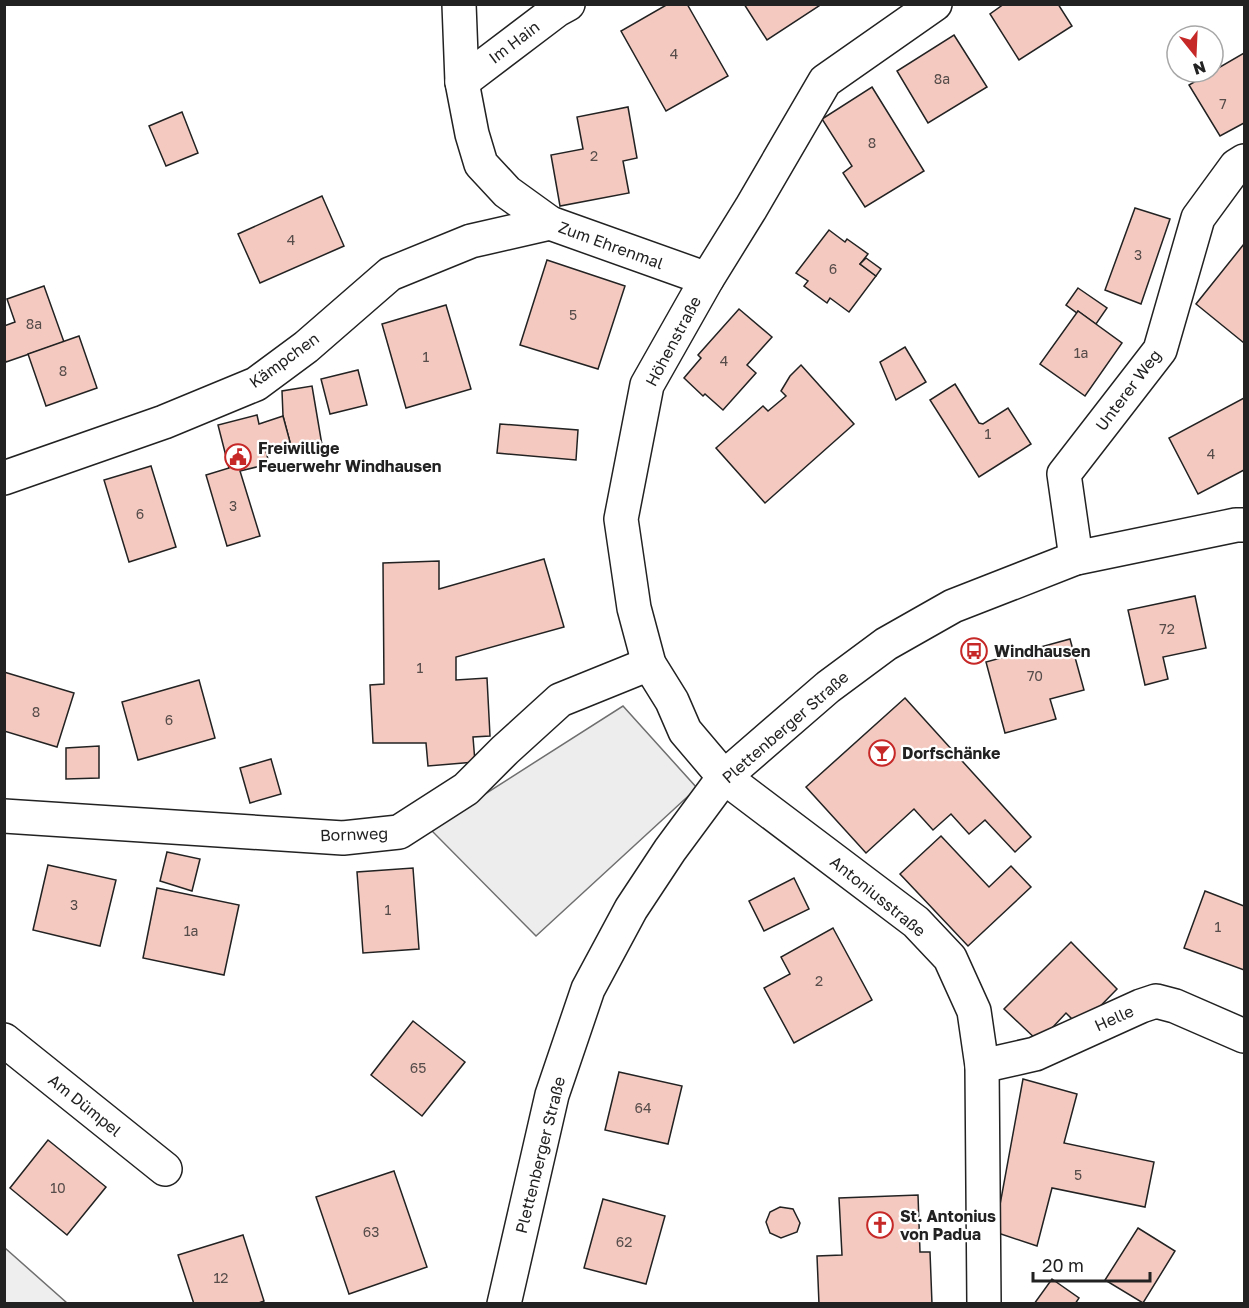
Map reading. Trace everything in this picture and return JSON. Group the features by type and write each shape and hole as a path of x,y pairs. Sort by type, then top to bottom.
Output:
{"street":[{"name":"Zum Ehrenmal","path":"459,4 462,82 472,134 481,164 507,192 550,223 707,279"},
{"name":"Im Hain","path":"462,82 568,4"},
{"name":"Höhenstraße","path":"724,777 685,731 672,701 649,664 634,608 621,519 647,385 825,81 935,4"},
{"name":"Unterer Weg","path":"1076,558 1064,474 1160,350 1198,218 1236,166 1245,161"},
{"name":"Kämpchen","path":"4,478 164,422 256,384 306,347 390,274 471,241 550,223"},
{"name":"Plettenberger Straße","path":"504,1304 552,1095 588,989 631,909 670,850 724,777 828,687 886,644 953,606 1076,558 1245,525"},
{"name":"Bornweg","path":"4,816 343,838 399,832 466,789 560,700 649,664"},
{"name":"Antoniusstraße","path":"724,777 916,922 950,958 974,1011 982,1066 984,1304"},
{"name":"Helle","path":"982,1066 1035,1054 1156,1001 1175,1006 1245,1036"},
{"name":"Am Dümpel","path":"4,1040 165,1169"}],"shaded area":[{"path":"623,706 697,788 536,936 430,829"},
{"path":"5,1248 67,1303 5,1303"}],"building":[{"path":"668,4 687,4 728,76 666,111 621,31"},
{"path":"744,4 817,4 819,6 767,40"},
{"path":"1004,4 1058,4 1072,26 1019,60 990,14"},
{"path":"954,35 987,87 928,123 897,71"},
{"path":"1244,53 1244,123 1220,136 1189,85 1225,84 1225,64"},
{"path":"872,87 924,171 865,207 843,173 852,166 822,119"},
{"path":"628,107 637,158 623,161 629,193 560,206 551,155 583,149 577,117"},
{"path":"182,112 198,153 166,166 149,126"},
{"path":"322,196 344,246 260,283 238,234"},
{"path":"1135,208 1170,219 1141,304 1105,290"},
{"path":"829,230 845,242 847,239 868,254 860,264 876,276 849,312 830,298 827,303 804,286 808,281 796,273"},
{"path":"1244,244 1244,343 1196,304"},
{"path":"866,258 881,269 876,276 860,264"},
{"path":"547,260 625,286 598,369 520,345"},
{"path":"44,286 64,342 6,362 4,326 15,322 7,299"},
{"path":"1078,288 1107,308 1096,324 1066,305"},
{"path":"446,305 471,389 406,408 382,324"},
{"path":"739,309 772,337 747,365 756,373 723,410 705,394 703,396 684,378 701,358 698,355"},
{"path":"1078,311 1122,343 1085,396 1040,364"},
{"path":"79,336 97,388 46,406 28,354"},
{"path":"905,347 926,382 896,400 880,362"},
{"path":"801,365 854,424 765,503 716,448 763,406 768,411 786,396 781,391 790,376"},
{"path":"358,370 367,405 330,414 321,379"},
{"path":"955,384 979,423 983,424 1008,408 1031,444 979,477 930,400"},
{"path":"312,386 322,445 292,450 283,416 282,391"},
{"path":"1244,398 1244,470 1198,494 1169,438"},
{"path":"257,415 259,424 283,416 290,442 266,451 269,464 240,471 260,536 227,546 206,475 229,468 218,425"},
{"path":"500,424 578,430 576,460 497,453"},
{"path":"151,466 176,547 129,562 104,480"},
{"path":"544,559 564,627 456,657 456,680 487,678 490,736 473,737 475,762 428,766 426,743 373,743 370,685 384,684 383,563 439,561 439,589"},
{"path":"1195,596 1206,648 1163,657 1168,679 1145,685 1128,610"},
{"path":"1070,639 1084,690 1050,699 1056,719 1005,733 986,662"},
{"path":"4,672 74,693 57,747 4,731"},
{"path":"199,680 215,738 138,760 122,702"},
{"path":"905,698 1031,837 1015,852 985,820 969,834 951,814 933,830 914,809 866,853 806,787"},
{"path":"99,746 99,778 66,779 66,748"},
{"path":"271,759 281,794 250,803 240,768"},
{"path":"941,836 989,887 1011,866 1031,887 968,946 900,874"},
{"path":"167,852 200,859 192,891 160,881"},
{"path":"48,865 116,880 100,946 33,930"},
{"path":"413,868 419,949 363,953 357,872"},
{"path":"794,878 809,909 764,931 749,901"},
{"path":"157,888 239,905 224,975 143,958"},
{"path":"1205,891 1244,906 1244,970 1184,948"},
{"path":"833,928 872,1000 794,1043 764,988 790,974 781,957"},
{"path":"1071,942 1117,989 1080,1027 1066,1013 1039,1042 1004,1009"},
{"path":"413,1021 465,1062 422,1116 371,1075"},
{"path":"619,1072 682,1086 668,1144 605,1130"},
{"path":"1023,1079 1077,1094 1064,1143 1154,1162 1145,1207 1052,1188 1037,1246 995,1232"},
{"path":"48,1140 106,1187 67,1235 10,1188"},
{"path":"394,1171 427,1267 349,1294 316,1197"},
{"name":"St. Antonius von Padua","path":"918,1195 920,1252 930,1252 932,1304 819,1304 817,1256 842,1255 839,1198"},
{"path":"603,1199 665,1216 646,1284 584,1268"},
{"path":"780,1207 793,1209 800,1223 797,1232 781,1238 770,1233 766,1222 770,1212"},
{"path":"1138,1228 1175,1251 1143,1303 1105,1280"},
{"path":"243,1235 264,1301 256,1304 194,1304 178,1255"},
{"path":"1052,1279 1079,1298 1075,1304 1034,1304"}],"place":[{"name":"Freiwillige Feuerwehr Windhausen","path":"238,457"},
{"name":"Windhausen","path":"974,651"},
{"name":"Dorfschänke","path":"882,753"},
{"name":"St. Antonius von Padua","path":"880,1225"}]}
